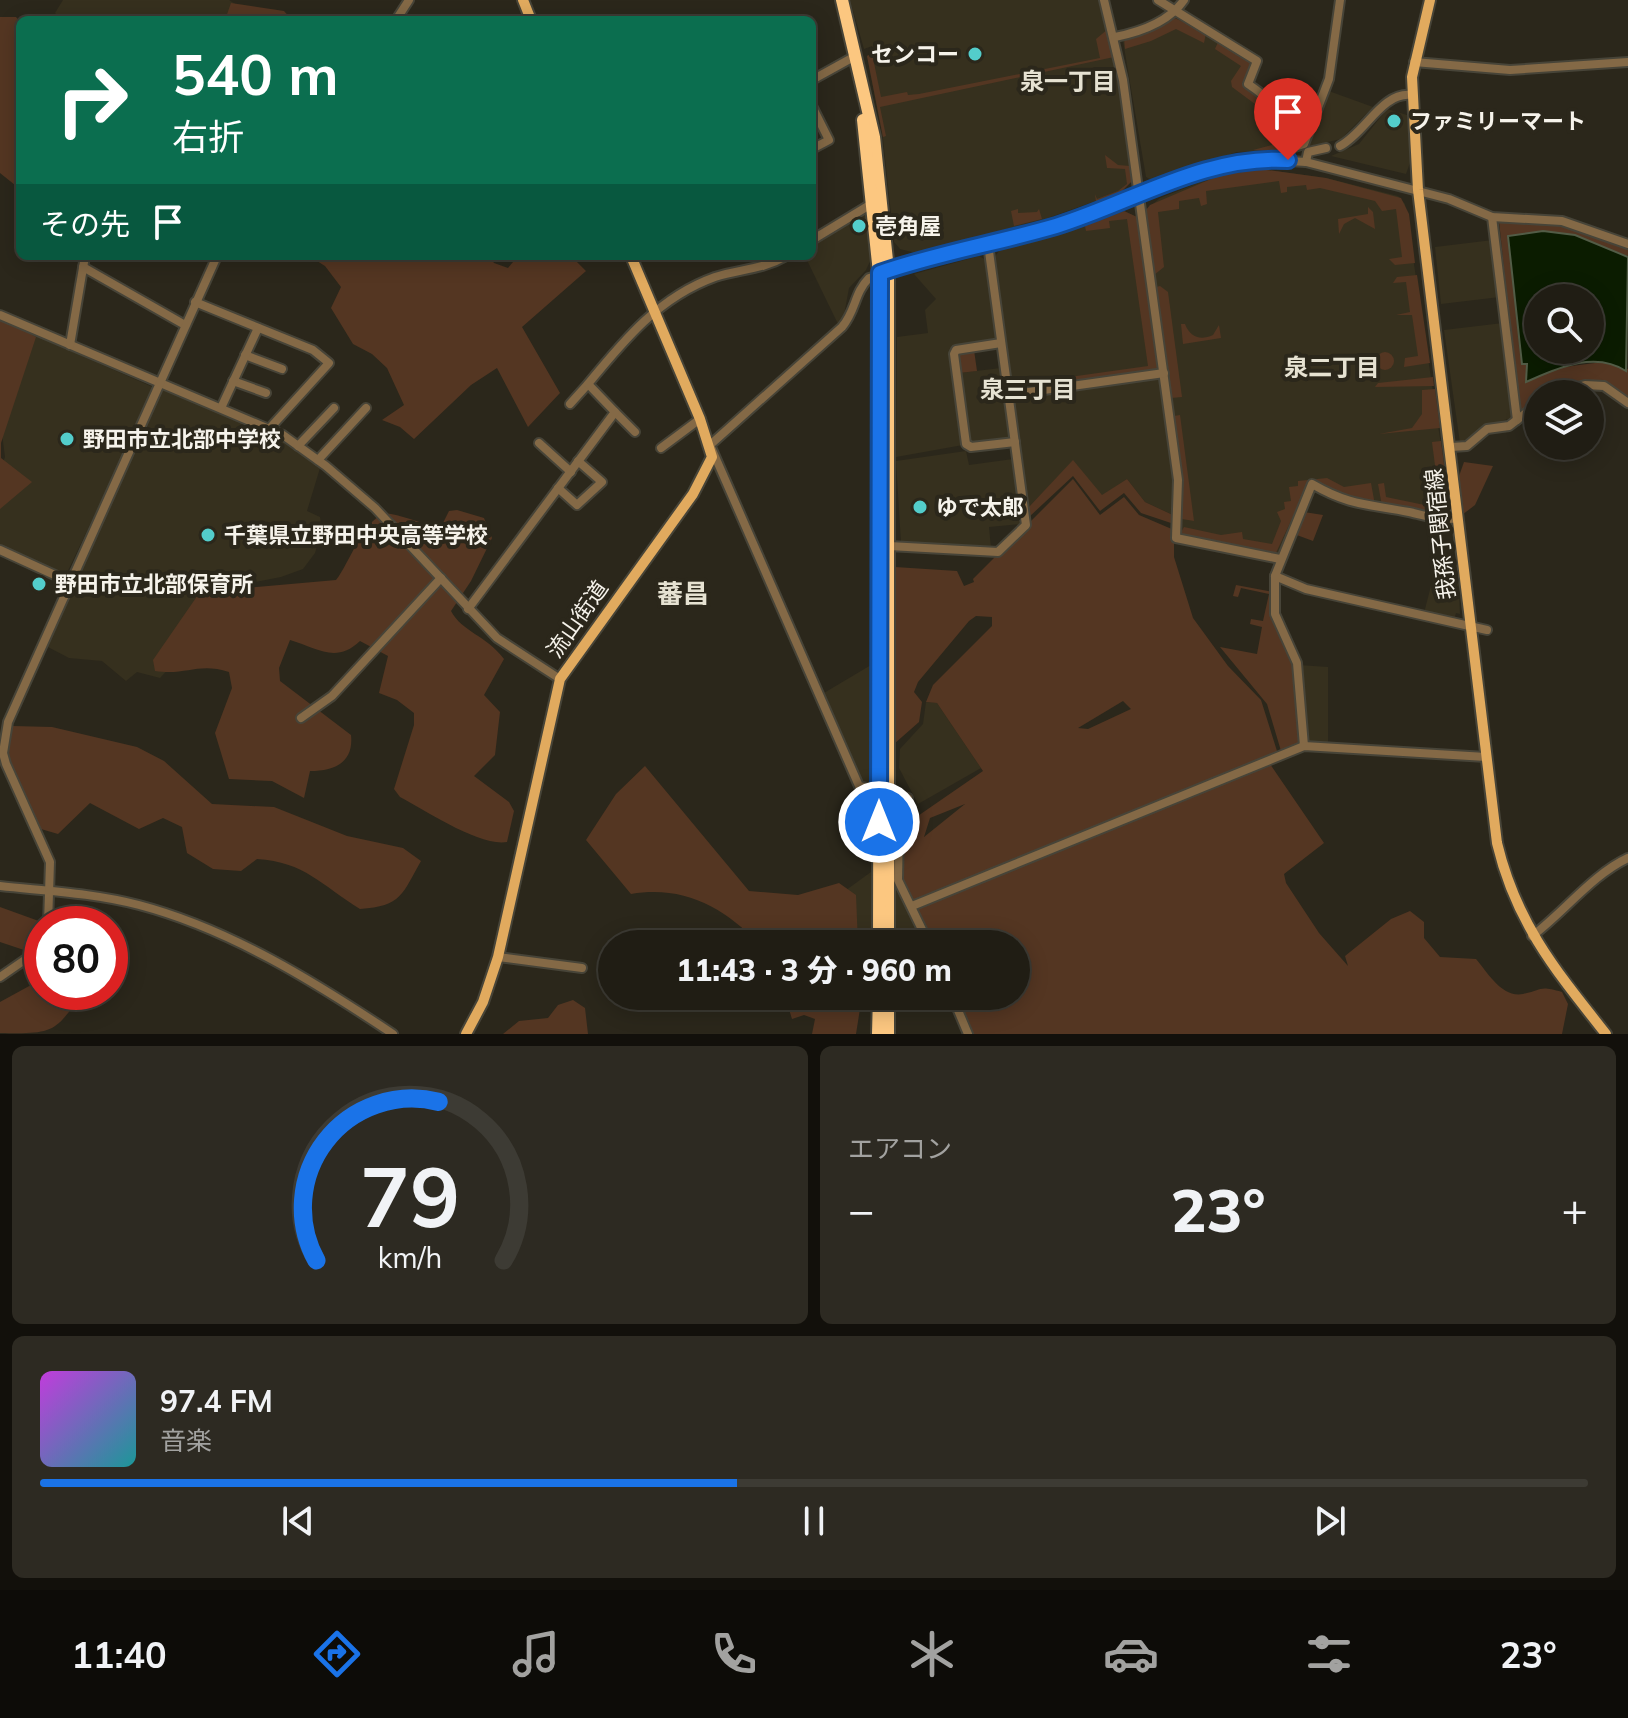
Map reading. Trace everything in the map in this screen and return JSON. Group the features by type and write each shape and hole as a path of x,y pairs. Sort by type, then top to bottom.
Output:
{"highway":[{"path":"834,0 850,59 884,272 884,792 888,930"},
{"path":"842,0 874,137 884,272 889,546 879,930"},
{"path":"878,1034 879,1010"},
{"path":"888,1010 888,1034"}],"main road":[{"name":"我孫子関宿線","path":"1430,0 1414,62 1411,95 1418,190 1486,757 1503,867 1532,936 1606,1034"},
{"path":"633,260 710,445"},
{"name":"流山街道","path":"466,1034 483,1002 498,957 560,679 702,479 712,457 710,445"}],"street":[{"path":"1104,0 1115,37 1164,373 1179,492 1176,538 1280,559"},
{"path":"1158,0 1257,61 1248,84 1270,99 1290,130 1288,160"},
{"path":"1115,37 1138,32 1176,11 1184,0"},
{"path":"1291,148 1304,144 1329,79 1340,0"},
{"path":"816,78 850,59"},
{"path":"1414,62 1510,70 1628,62"},
{"path":"1340,146 1358,135 1390,99 1411,95"},
{"path":"816,117 829,140 816,147"},
{"path":"1306,162 1308,152 1326,148"},
{"path":"923,930 898,880 899,828 909,802 899,793 859,786 710,445 842,327 854,310 859,288 884,272 1075,219 1223,165 1256,159 1306,162 1418,190 1492,217 1562,221 1628,244"},
{"path":"816,238 874,203"},
{"path":"1492,217 1517,420"},
{"path":"889,546 998,552 1026,525 988,244"},
{"path":"70,345 84,260"},
{"path":"49,906 50,862 11,780 3,753 13,708 215,260"},
{"path":"570,404 654,309 715,277 766,268 779,260"},
{"path":"83,267 185,325"},
{"path":"195,302 313,350 329,363 270,428"},
{"path":"0,315 270,428 298,446 375,508 497,638 560,679"},
{"path":"221,408 258,328"},
{"path":"1001,343 956,350 954,354 966,444 971,447 1015,442"},
{"path":"245,355 282,369"},
{"path":"1008,395 1164,373"},
{"path":"233,381 266,393"},
{"path":"588,384 635,432"},
{"path":"1604,386 1628,403"},
{"path":"298,446 334,408"},
{"path":"318,460 366,408"},
{"path":"468,609 615,412"},
{"path":"1451,447 1467,446 1487,429 1509,426 1524,415"},
{"path":"661,448 700,419"},
{"path":"539,443 571,472"},
{"path":"558,488 577,505 602,482 578,461"},
{"path":"1304,746 1297,663 1275,614 1275,576 1312,484 1362,507 1409,512 1438,521 1458,518"},
{"path":"0,550 70,582"},
{"path":"1275,576 1306,589 1471,629 1487,630"},
{"path":"301,718 332,696 441,578"},
{"path":"912,906 1304,746 1486,757"},
{"path":"1532,936 1565,911 1581,890 1628,858"},
{"path":"0,886 114,900 174,916 298,973 393,1034"},
{"path":"498,957 582,968"},
{"path":"0,977 24,960"},
{"path":"958,1010 968,1034"}],"shaded area":[{"path":"63,0 229,0 246,11 244,16 58,16 55,13"},
{"path":"850,0 1098,0 1117,73 1132,181 1121,192 1048,218 916,253 900,249 894,242 883,139 867,56 874,51 872,46 864,49"},
{"path":"231,3 284,11 288,16 226,16"},
{"path":"0,17 16,17 16,197 15,185 0,173"},
{"path":"1175,18 1206,33 1253,67 1242,83 1267,101 1283,151 1237,152 1152,180 1146,177 1123,41"},
{"path":"1175,18 1206,33 1204,43 1176,29 1125,49 1124,38"},
{"path":"1108,29 1114,57 880,107 886,136 883,137 867,56 872,53 881,97 907,92 908,95 919,94 1100,58 1096,39"},
{"path":"1219,40 1253,63 1242,83 1266,103 1279,119 1285,137 1286,148 1283,151 1253,150 1272,145 1272,140 1278,136 1259,107 1232,87 1231,81 1241,66 1215,49"},
{"path":"1326,90 1373,107 1341,139 1305,147"},
{"path":"1387,109 1407,115 1411,160 1406,174 1331,156 1359,144"},
{"path":"1105,155 1118,165 1130,166 1132,181 1121,192 1096,202 1095,194 1097,199 1127,184 1125,169 1107,168"},
{"path":"1260,169 1326,178 1398,196 1405,204 1451,512 1438,518 1336,494 1310,480 1279,553 1180,534 1180,463 1146,210 1160,198 1201,182"},
{"path":"1260,169 1326,178 1401,198 1409,214 1415,263 1395,265 1389,259 1402,257 1396,209 1382,211 1375,201 1320,188 1307,190 1306,185 1287,187 1287,192 1281,193 1279,181 1206,191 1207,204 1201,206 1199,198 1179,201 1179,209 1158,212 1164,267 1154,275 1146,210 1150,205 1218,176"},
{"path":"1368,207 1373,212 1375,229 1355,218 1344,224 1339,234 1338,219 1368,214"},
{"path":"868,209 871,259 866,270 849,288 844,315 838,324 807,260 816,260 816,240"},
{"path":"1018,209 1018,213 1037,212 1039,209 1042,219 1014,226 1011,211"},
{"path":"1124,211 1137,217 1159,365 1013,387 994,258 999,251"},
{"path":"1124,211 1137,217 1159,365 1155,371 1018,391 1012,385 1148,366 1127,219 1109,221 1110,228 1086,231 1085,226"},
{"path":"1499,221 1563,223 1628,247 1628,256 1543,231 1508,236 1523,364 1557,368 1604,363 1628,369 1628,399 1604,383 1604,380 1524,380 1524,411 1519,410"},
{"path":"1543,231 1575,235 1628,257 1626,371 1604,363 1604,284 1524,284 1522,364 1508,236"},
{"path":"1493,240 1500,297 1441,304 1435,247"},
{"path":"979,256 986,260 997,338 950,348 963,445 896,457 897,337 928,333 925,310 936,299 914,274"},
{"path":"315,260 492,260 508,268 515,260 575,260 586,271 522,327 560,393 528,427 497,368 471,385 414,439 400,427 382,420 404,405 387,368 372,354 353,344 331,308 341,287 325,266"},
{"path":"1417,275 1430,363 1404,367 1405,358 1418,356 1412,315 1396,315 1410,312 1406,282 1393,283 1397,277"},
{"path":"1160,286 1168,292 1182,397 1171,398 1156,287"},
{"path":"0,318 36,337 1,443 1,458 32,482 0,509"},
{"name":"野田市立北部中学校","path":"0,320 155,388 65,577 0,546 0,471 5,457 0,418"},
{"path":"1503,323 1514,417 1486,426 1460,443 1444,330"},
{"path":"1181,324 1200,338 1213,335 1219,325 1221,338 1183,344"},
{"path":"974,350 977,371 959,373 957,355"},
{"path":"1381,352 1389,352 1394,361 1392,368 1381,370 1376,365 1376,357"},
{"path":"1527,364 1575,364 1531,380 1526,380"},
{"path":"1001,368 1011,438 969,444 959,373"},
{"path":"1433,377 1434,386 1375,387 1378,383"},
{"path":"1156,378 1161,382 1175,486 1175,516 1145,502 1127,479 1102,496 1073,461 1027,509 1014,403 1018,398"},
{"name":"千葉県立野田中央高等学校","path":"165,389 275,434 320,468 307,511 320,517 322,530 315,553 303,569 281,577 220,589 204,604 186,650 160,678 137,672 126,681 102,661 69,658 46,646 160,392"},
{"path":"1435,389 1440,428 1379,434 1412,428 1422,414 1422,390"},
{"path":"1180,415 1194,521 1182,519 1182,486 1174,416"},
{"path":"1441,441 1446,480 1437,481 1432,442"},
{"path":"966,451 969,465 1013,459 1021,524 989,527 991,548 901,543 896,461"},
{"path":"1073,460 1102,495 1127,479 1145,502 1175,516 1174,524 1141,513 1124,493 1100,511 1073,476 1029,517 1027,509"},
{"path":"1464,462 1493,466 1475,505 1462,515 1458,479"},
{"path":"1327,478 1344,487 1371,483 1375,505 1336,494 1310,480 1275,555 1180,534 1184,527 1221,535 1242,532 1243,539 1272,544 1281,521 1277,512 1285,509 1284,502 1291,501 1289,487 1298,486 1298,481"},
{"path":"1073,479 1100,515 1124,497 1139,515 1174,530 1174,557 1193,618 1228,666 1261,700 1277,751 1270,764 1324,843 1284,874 1286,883 1319,933 1348,966 1345,956 1391,919 1410,911 1424,922 1424,938 1440,957 1476,959 1508,992 1523,994 1544,989 1562,992 1568,1004 1562,1034 971,1034 961,1010 1030,1010 1030,930 926,930 902,877 902,854 905,851 904,833 912,820 983,771 937,703 926,702 933,685 992,626 992,617 976,616 969,621 918,682 914,692 922,702 919,722 894,744 895,567 957,571 964,586 974,582 973,579","holes":["1123,701 1131,709 1088,729 1078,728","965,804 924,837 930,818"]},
{"path":"1384,483 1386,497 1439,508 1439,497 1449,496 1451,512 1447,516 1382,506 1378,484"},
{"path":"457,510 484,518 492,538 471,581 451,611 461,624 490,644 504,659 484,695 500,712 495,755 474,776 509,802 514,811 507,842 482,839 468,833 400,797 394,789 414,725 414,713 397,700 379,693 388,656 360,641 343,652 334,653 290,640 279,668 280,681 351,735 346,759 334,767 310,771 304,798 272,781 229,779 215,733 232,688 229,672 209,668 155,671 153,660 200,592 336,580 367,528 382,515 397,515 440,529 449,511"},
{"path":"1304,512 1323,515 1313,541 1294,534"},
{"path":"1458,575 1460,614 1456,613 1454,620 1424,613 1433,578"},
{"path":"1236,585 1273,592 1278,629 1295,661 1302,743 1281,751 1267,704 1220,647 1257,654 1262,627 1250,624 1251,619 1263,621 1269,594 1241,588 1238,597 1233,596"},
{"path":"871,665 871,785 860,779 824,693"},
{"path":"1299,665 1328,667 1328,742 1305,742"},
{"path":"926,702 937,703 981,768 918,804 899,768 900,749 923,724"},
{"path":"12,726 52,727 137,747 164,761 212,804 274,807 347,836 403,848 421,861 393,901 360,909 312,876 274,861 257,859 241,871 213,869 187,853 182,827 163,818 139,829 90,803 58,834 41,829 3,760 2,750"},
{"path":"645,766 749,891 798,895 839,883 856,895 857,930 745,930 717,910 685,896 650,892 631,894 586,840 616,794"},
{"path":"871,872 871,930 791,930"},
{"path":"894,879 918,930 894,930"},
{"path":"0,907 24,916 24,950 0,942"},
{"path":"24,989 24,1010 70,1010 59,1023 43,1031 0,1033 0,1002"},
{"path":"573,1000 585,1008 588,1034 503,1034 519,1021 548,1018 558,1005"},
{"path":"789,1010 860,1010 856,1034 812,1034 815,1019 804,1015 792,1019"}],"place":[{"name":"センコー","path":"975,54"},
{"name":"ファミリーマート","path":"1394,121"},
{"name":"壱角屋","path":"859,226"},
{"name":"野田市立北部中学校","path":"67,439"},
{"name":"ゆで太郎","path":"920,507"},
{"name":"千葉県立野田中央高等学校","path":"208,535"},
{"name":"野田市立北部保育所","path":"39,584"}],"district":[{"name":"泉一丁目","path":"1068,81"},
{"name":"泉二丁目","path":"1332,367"},
{"name":"泉三丁目","path":"1028,389"},
{"name":"蕃昌","path":"683,593"}],"route":[{"path":"879,822 880,273 1057,225 1213,167 1256,159 1288,160"}]}
